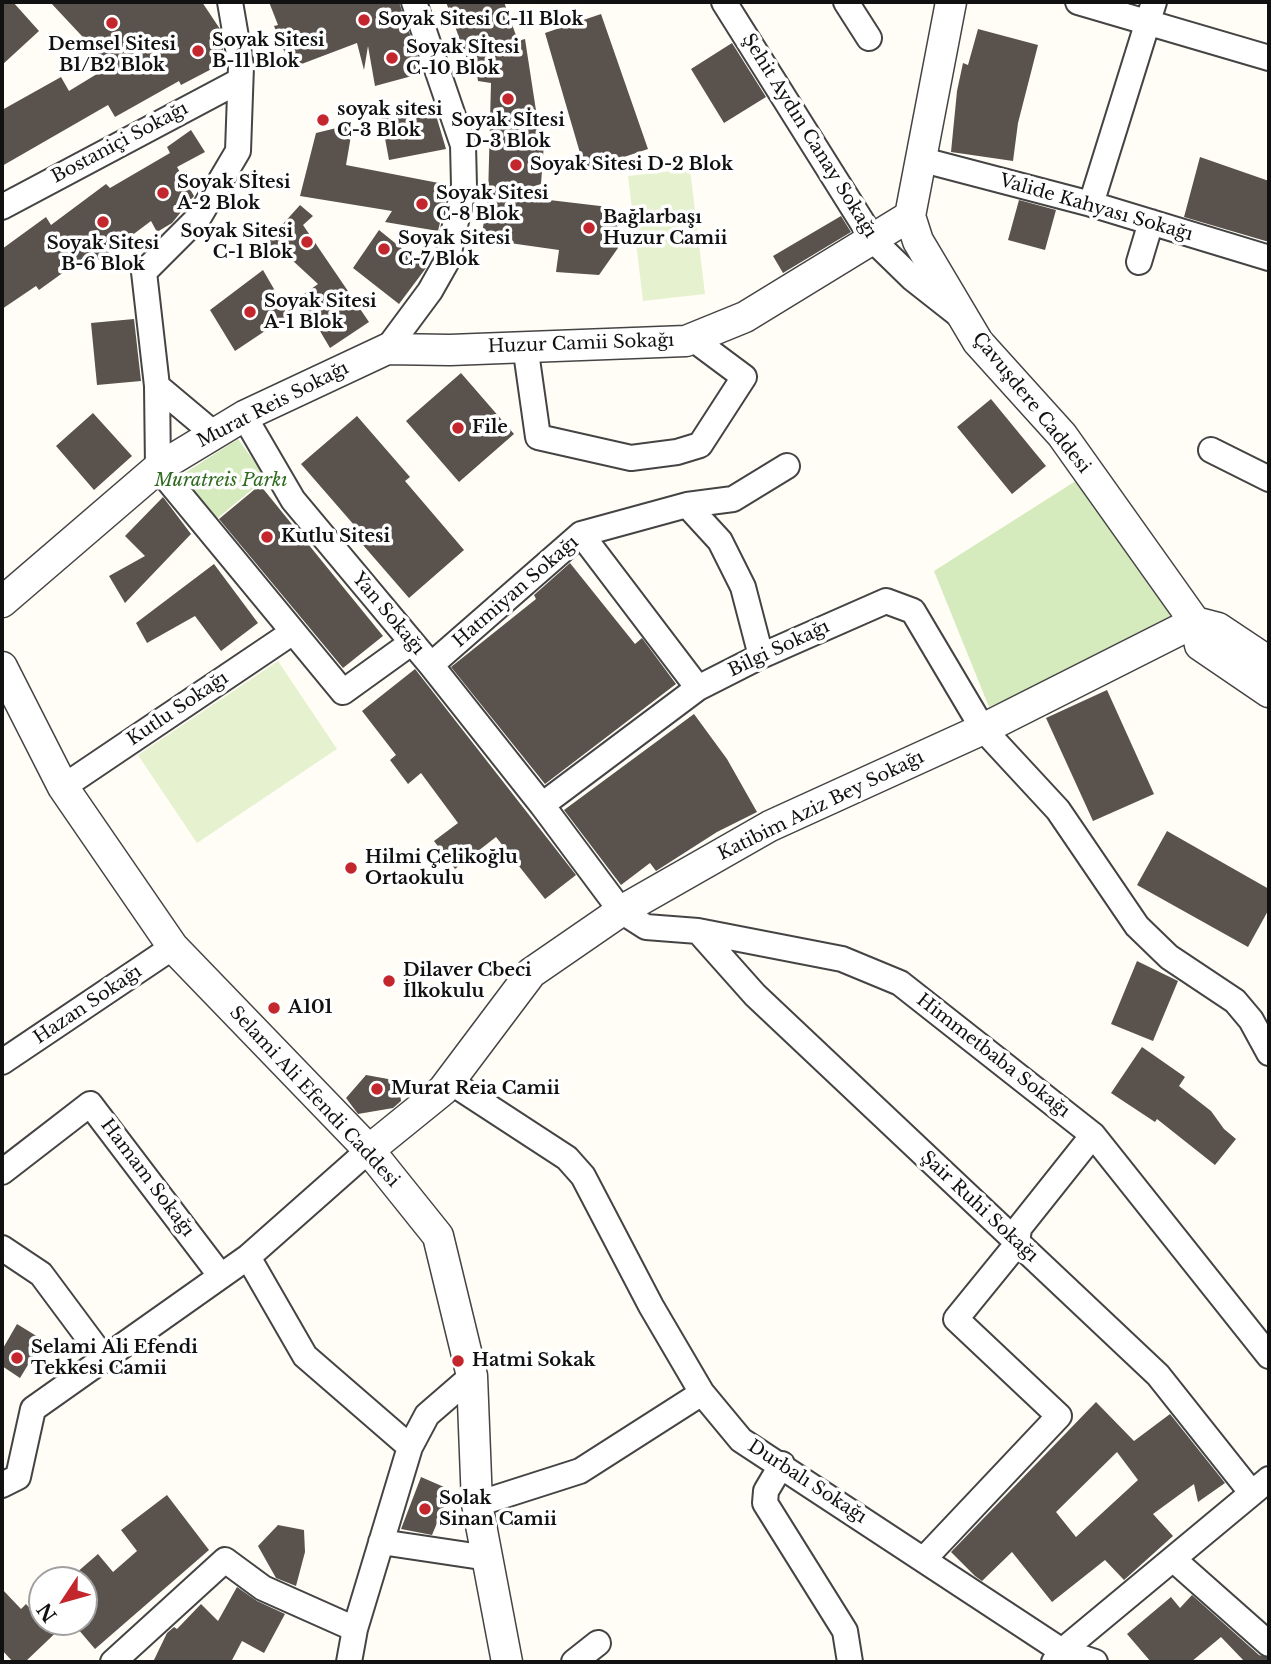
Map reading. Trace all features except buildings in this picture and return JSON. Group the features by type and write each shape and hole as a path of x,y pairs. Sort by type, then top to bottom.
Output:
{"street":[{"path":"230,2 241,66 238,151 199,217 144,272 156,386 158,468 343,692 411,643"},
{"path":"387,349 430,291 447,261 464,186 463,145 414,2"},
{"path":"846,2 869,38"},
{"path":"910,216 923,160 951,2"},
{"path":"1078,2 1151,11 1269,58"},
{"name":"Şehit Aydın Canay Sokağı","path":"734,5 874,241 912,278 964,319"},
{"path":"1091,204 1151,11"},
{"name":"Bostaniçi Sokağı","path":"2,207 239,81"},
{"name":"Valide Kahyası Sokağı","path":"923,160 1091,204 1269,258"},
{"name":"Huzur Camii Sokağı","path":"387,349 450,350 693,339 745,317 874,241 910,216"},
{"name":"Çavuşdere Caddesi","path":"910,216 918,241 978,342 1062,435 1195,622 1200,645 1269,692"},
{"path":"1139,262 1151,222"},
{"path":"525,345 538,437 631,458 677,452 700,445 744,377 693,339"},
{"name":"Murat Reis Sokağı","path":"2,601 158,468 244,416 387,349"},
{"path":"156,386 213,433"},
{"name":"Yan Sokağı","path":"244,416 293,500 431,665 542,805 621,911"},
{"path":"1211,450 1269,479"},
{"name":"Hatmiyan Sokağı","path":"431,665 581,534 687,505 733,499 787,466"},
{"path":"687,505 720,541 743,586 761,656"},
{"path":"542,805 698,688 581,534"},
{"name":"Bilgi Sokağı","path":"698,688 761,656 886,601 913,611 983,729 1058,810 1137,926 1169,957 1235,1001 1251,1020 1269,1053"},
{"path":"1195,622 1218,628 1269,662"},
{"name":"Katibim Aziz Bey Sokağı","path":"2,1485 18,1477 33,1409 248,1257 449,1081 531,973 621,911 770,826 983,729 1195,622"},
{"name":"Kutlu Sokağı","path":"63,787 293,632"},
{"name":"Selami Ali Efendi Caddesi","path":"2,667 63,787 173,947 369,1150 438,1237 472,1376 477,1504 507,1662"},
{"name":"Himmetbaba Sokağı","path":"621,911 646,927 698,931 842,959 900,983 1093,1135 1269,1356"},
{"name":"Şair Ruhi Sokağı","path":"698,931 755,995 1158,1375 1260,1485 1058,1657"},
{"name":"Hazan Sokağı","path":"2,1062 173,947"},
{"name":"Durbalı Sokağı","path":"449,1081 567,1158 583,1176 651,1306 702,1393 741,1440 782,1464 924,1559 1058,1657 1095,1662"},
{"name":"Hamam Sokağı","path":"2,1172 90,1104 220,1275"},
{"path":"924,1559 1059,1416 956,1319 1017,1244 1019,1228 1093,1135"},
{"path":"2,1248 41,1274 105,1360"},
{"path":"248,1257 305,1356 410,1447"},
{"path":"349,1662 355,1629 410,1447 426,1415 472,1376"},
{"path":"477,1504 580,1471 702,1393"},
{"path":"782,1464 766,1491 765,1503 845,1631 850,1662"},
{"path":"381,1542 488,1558"},
{"path":"1173,1559 1269,1644"},
{"path":"114,1662 225,1560 264,1588 355,1629"},
{"path":"574,1662 598,1643"}],"green space":[{"path":"690,169 705,294 643,301 628,176"},
{"name":"Muratreis Parkı","path":"238,439 266,478 214,521 183,483 185,473"},
{"path":"1082,477 1176,624 989,707 934,571"},
{"path":"278,661 337,749 197,843 138,755"}],"place":[{"name":"Soyak Sitesi C-11 Blok","path":"364,20"},
{"name":"Demsel Sitesi B1/B2 Blok","path":"112,23"},
{"name":"Soyak Sitesi B-11 Blok","path":"198,51"},
{"name":"Soyak Sİtesi C-10 Blok","path":"392,58"},
{"name":"Soyak Sİtesi D-3 Blok","path":"508,99"},
{"name":"soyak sitesi C-3 Blok","path":"323,120"},
{"name":"Soyak Sitesi D-2 Blok","path":"516,165"},
{"name":"Soyak Sİtesi A-2 Blok","path":"163,193"},
{"name":"Soyak Sitesi C-8 Blok","path":"422,204"},
{"name":"Soyak Sitesi B-6 Blok","path":"103,222"},
{"name":"Bağlarbaşı Huzur Camii","path":"589,228"},
{"name":"Soyak Sitesi C-1 Blok","path":"307,242"},
{"name":"Soyak Sitesi C-7 Blok","path":"384,249"},
{"name":"Soyak Sitesi A-1 Blok","path":"250,312"},
{"name":"File","path":"458,428"},
{"name":"Kutlu Sitesi","path":"267,537"},
{"name":"Hilmi Çelikoğlu Ortaokulu","path":"351,868"},
{"name":"Dilaver Cbeci İlkokulu","path":"389,981"},
{"name":"A101","path":"274,1008"},
{"name":"Murat Reia Camii","path":"377,1089"},
{"name":"Selami Ali Efendi Tekkesi Camii","path":"17,1358"},
{"name":"Hatmi Sokak","path":"458,1361"},
{"name":"Solak Sinan Camii","path":"425,1509"}]}
